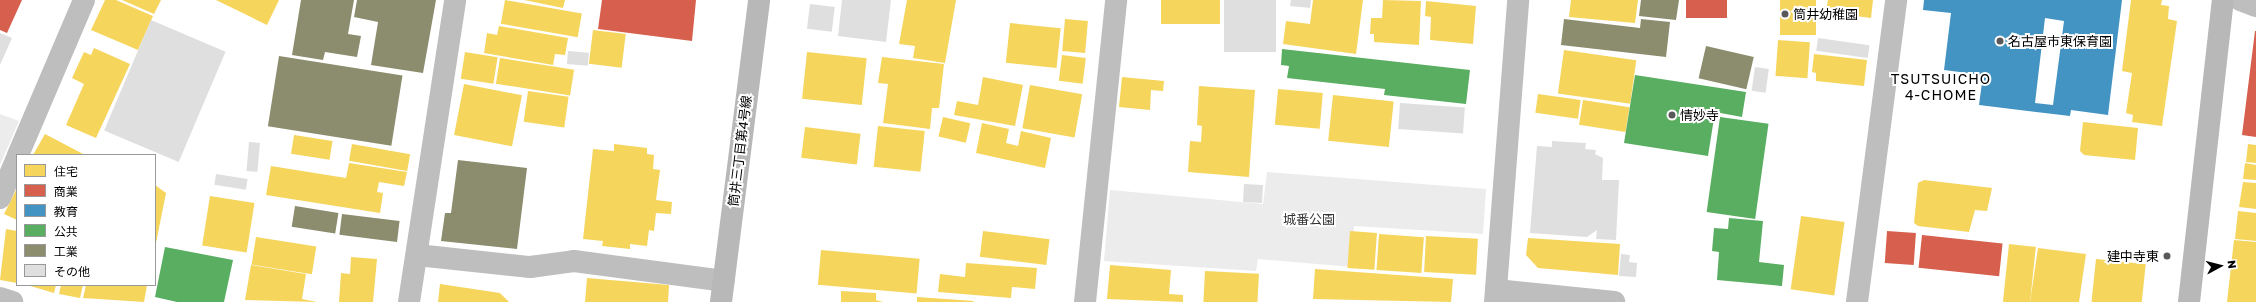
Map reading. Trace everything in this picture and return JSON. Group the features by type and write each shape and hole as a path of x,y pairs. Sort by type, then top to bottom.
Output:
{"street":[{"path":"18,154 84,0"},
{"path":"409,302 455,0"},
{"name":"筒井三丁目第4号線","path":"722,292 759,0"},
{"path":"1085,302 1116,0"},
{"path":"1518,0 1496,296 1614,302"},
{"path":"1857,302 1896,0"},
{"path":"2189,302 2223,0"},
{"path":"2240,0 2256,6"},
{"path":"0,198 16,160"},
{"path":"417,254 530,267 574,261 722,292"},
{"path":"0,298 12,302"}],"green space":[{"path":"0,114 19,121 0,165"},
{"name":"城番公園","path":"1267,172 1486,189 1483,234 1354,226 1352,267 1258,259 1256,271 1104,261 1110,190 1263,204"}],"building: 住宅":[{"path":"105,0 116,0 153,16 138,50 91,30"},
{"path":"122,0 161,0 154,14"},
{"path":"216,0 279,0 267,25"},
{"path":"505,0 582,14 578,37 501,24"},
{"path":"524,0 565,0 563,8"},
{"path":"907,0 956,0 945,63 913,58 915,46 899,44"},
{"path":"1161,0 1220,0 1220,24 1161,24"},
{"path":"1313,0 1363,0 1356,54 1283,44 1286,21 1310,24"},
{"path":"1383,0 1421,1 1419,45 1374,42 1374,34 1370,34 1371,18 1382,18"},
{"path":"1571,0 1638,0 1635,23 1569,17"},
{"path":"1780,0 1816,0 1816,35 1780,35"},
{"path":"1828,0 1873,0 1871,18 1826,12"},
{"path":"2131,0 2162,0 2161,5 2169,6 2168,19 2177,21 2162,126 2132,122 2133,115 2126,113 2132,73 2122,71"},
{"path":"1426,1 1476,6 1473,44 1430,40 1431,17 1425,16"},
{"path":"1065,19 1088,21 1085,53 1062,51"},
{"path":"1010,23 1061,28 1057,68 1006,63"},
{"path":"499,26 568,38 565,55 555,54 553,65 484,53 487,33 497,35"},
{"path":"593,30 626,34 622,68 589,64"},
{"path":"1778,40 1810,42 1807,78 1775,76"},
{"path":"94,48 130,64 96,138 66,125 84,84 72,78 84,52 91,55"},
{"path":"1564,50 1636,60 1630,104 1558,94"},
{"path":"465,52 498,57 493,84 461,79"},
{"path":"807,52 867,58 862,105 802,99"},
{"path":"1814,54 1867,60 1864,86 1816,81 1816,73 1812,72"},
{"path":"1062,55 1086,58 1083,84 1059,81"},
{"path":"882,57 944,64 939,108 932,108 930,129 883,123 888,84 878,83"},
{"path":"500,58 574,70 570,95 496,84"},
{"path":"983,77 1023,85 1015,126 954,115 957,101 978,105"},
{"path":"1122,77 1164,81 1163,91 1151,90 1150,110 1119,107"},
{"path":"464,84 522,95 512,146 454,135"},
{"path":"1030,85 1082,94 1075,138 1022,128"},
{"path":"1199,86 1255,90 1249,177 1188,172 1190,141 1201,142 1202,126 1197,125"},
{"path":"1278,89 1323,93 1320,129 1275,125"},
{"path":"528,91 569,97 564,127 524,122"},
{"path":"1538,94 1581,100 1578,119 1535,113"},
{"path":"1333,95 1394,101 1389,147 1328,141"},
{"path":"1583,100 1629,107 1626,132 1579,125"},
{"path":"943,117 970,123 966,143 939,136"},
{"path":"2083,122 2138,128 2135,160 2084,155 2080,151"},
{"path":"982,123 1009,129 1006,143 1018,146 1021,131 1051,138 1045,168 976,153"},
{"path":"878,126 925,131 920,172 874,167"},
{"path":"805,127 861,134 857,165 801,158"},
{"path":"45,134 83,154 34,154"},
{"path":"294,135 333,141 330,160 291,154"},
{"path":"352,144 410,154 407,171 349,161"},
{"path":"614,144 647,148 647,154 654,155 653,169 660,170 656,200 672,202 671,214 656,213 654,231 649,230 647,246 630,244 630,249 602,246 603,241 583,239 593,149 614,151"},
{"path":"2248,144 2256,145 2256,163 2246,162"},
{"path":"349,163 407,172 404,186 379,182 377,192 383,193 380,213 266,195 271,166 346,178"},
{"path":"2245,163 2256,165 2256,180 2243,179"},
{"path":"1924,180 1992,188 1987,211 1975,210 1969,232 1918,226 1914,223 1918,183"},
{"path":"2243,182 2256,183 2256,209 2239,207"},
{"path":"156,186 166,193 156,243"},
{"path":"16,190 16,220 4,214"},
{"path":"210,196 254,203 247,252 202,245"},
{"path":"2238,211 2256,213 2256,241 2235,239"},
{"path":"1801,216 1845,222 1834,295 1791,289"},
{"path":"6,229 16,231 16,283 0,280"},
{"path":"983,231 1050,239 1046,265 980,257"},
{"path":"1350,231 1377,233 1374,270 1347,268"},
{"path":"1379,234 1424,237 1421,273 1376,270"},
{"path":"1426,236 1478,239 1476,275 1424,272"},
{"path":"256,237 316,247 312,274 252,265"},
{"path":"1528,238 1620,244 1618,275 1538,268 1526,255"},
{"path":"2234,240 2256,242 2256,302 2227,302"},
{"path":"2009,244 2036,247 2030,302 2003,302"},
{"path":"2038,248 2086,254 2079,302 2030,302"},
{"path":"821,250 920,259 917,293 818,285"},
{"path":"351,257 377,259 373,302 339,302 341,273 350,274"},
{"path":"2096,259 2146,264 2142,302 2092,302"},
{"path":"966,263 1037,268 1035,289 1012,287 1011,298 938,292 940,274 965,277"},
{"path":"251,265 306,274 302,299 317,302 245,300"},
{"path":"1110,265 1171,270 1169,294 1183,295 1183,302 1107,299"},
{"path":"1315,269 1453,279 1451,302 1313,299"},
{"path":"1205,271 1259,274 1257,302 1203,302"},
{"path":"587,278 669,285 668,302 585,302"},
{"path":"440,284 500,293 509,302 438,302"},
{"path":"30,286 56,286 54,293"},
{"path":"61,286 83,286 80,298 59,294"},
{"path":"86,286 147,286 144,302 83,298"},
{"path":"841,291 876,293 876,300 883,302 841,302"},
{"path":"917,297 974,301 917,302"}],"building: 商業":[{"path":"0,0 22,0 7,33 0,30"},
{"path":"602,0 696,0 692,41 598,29"},
{"path":"1686,0 1727,0 1727,18 1686,18"},
{"path":"2256,31 2256,137 2242,135"},
{"path":"1887,231 1916,233 1914,265 1885,263"},
{"path":"1922,235 2003,243 1999,276 1919,268"}],"building: 教育":[{"path":"1924,0 2122,0 2108,115 2071,110 2070,116 1979,105 1983,75 1944,70 1951,13 1923,10","holes":["2045,18 2064,21 2053,105 2035,103"]}],"building: 公共":[{"path":"1282,49 1470,70 1466,104 1384,95 1385,89 1287,78 1289,66 1281,65"},
{"name":"情妙寺","path":"1635,75 1746,92 1742,117 1715,112 1708,156 1624,143"},
{"name":"情妙寺","path":"1720,117 1769,124 1755,219 1707,212"},
{"path":"1729,218 1763,221 1759,262 1784,265 1782,286 1717,280 1719,252 1712,251 1714,228 1728,229"},
{"path":"165,247 233,260 224,302 177,302 155,297"}],"building: 工業":[{"path":"301,0 354,0 348,34 361,36 357,57 325,52 323,60 292,55"},
{"path":"357,0 436,0 423,73 371,65 378,22 354,17"},
{"path":"1641,0 1679,0 1676,20 1639,16"},
{"path":"1564,19 1640,28 1641,19 1670,22 1666,57 1561,45"},
{"path":"1706,46 1754,57 1746,89 1699,78"},
{"path":"279,56 402,76 391,146 268,126"},
{"path":"458,160 527,168 517,249 441,241 445,213 451,213"},
{"path":"295,206 338,213 335,234 292,227"},
{"path":"342,214 400,221 397,242 339,235"}],"building: その他":[{"path":"842,0 891,0 886,42 838,36"},
{"path":"1224,0 1276,0 1276,52 1224,52"},
{"path":"1291,0 1311,0 1310,8 1290,6"},
{"path":"810,4 835,7 832,32 807,29"},
{"path":"151,20 226,52 179,162 104,130"},
{"path":"0,33 12,38 0,65"},
{"path":"1818,38 1869,45 1868,58 1816,51"},
{"path":"568,51 589,53 588,66 567,64"},
{"path":"1755,67 1769,69 1766,93 1752,91"},
{"path":"1400,103 1465,108 1463,133 1398,129"},
{"path":"1552,141 1586,143 1585,149 1596,150 1595,154 1603,158 1602,180 1619,180 1616,240 1596,239 1597,230 1587,237 1530,233 1537,146 1552,147"},
{"path":"249,142 260,143 257,172 246,171"},
{"path":"216,174 248,179 246,190 214,185"},
{"path":"1244,184 1263,185 1262,203 1243,202"},
{"path":"1621,254 1630,255 1629,262 1637,263 1636,277 1619,276"}],"place":[{"name":"筒井幼稚園","path":"1785,14"},
{"name":"名古屋市東保育園","path":"2000,41"},
{"name":"情妙寺","path":"1672,115"},
{"name":"建中寺東","path":"2167,256"}],"district":[{"name":"TSUTSUICHO 4-CHOME","path":"1941,88"}]}
